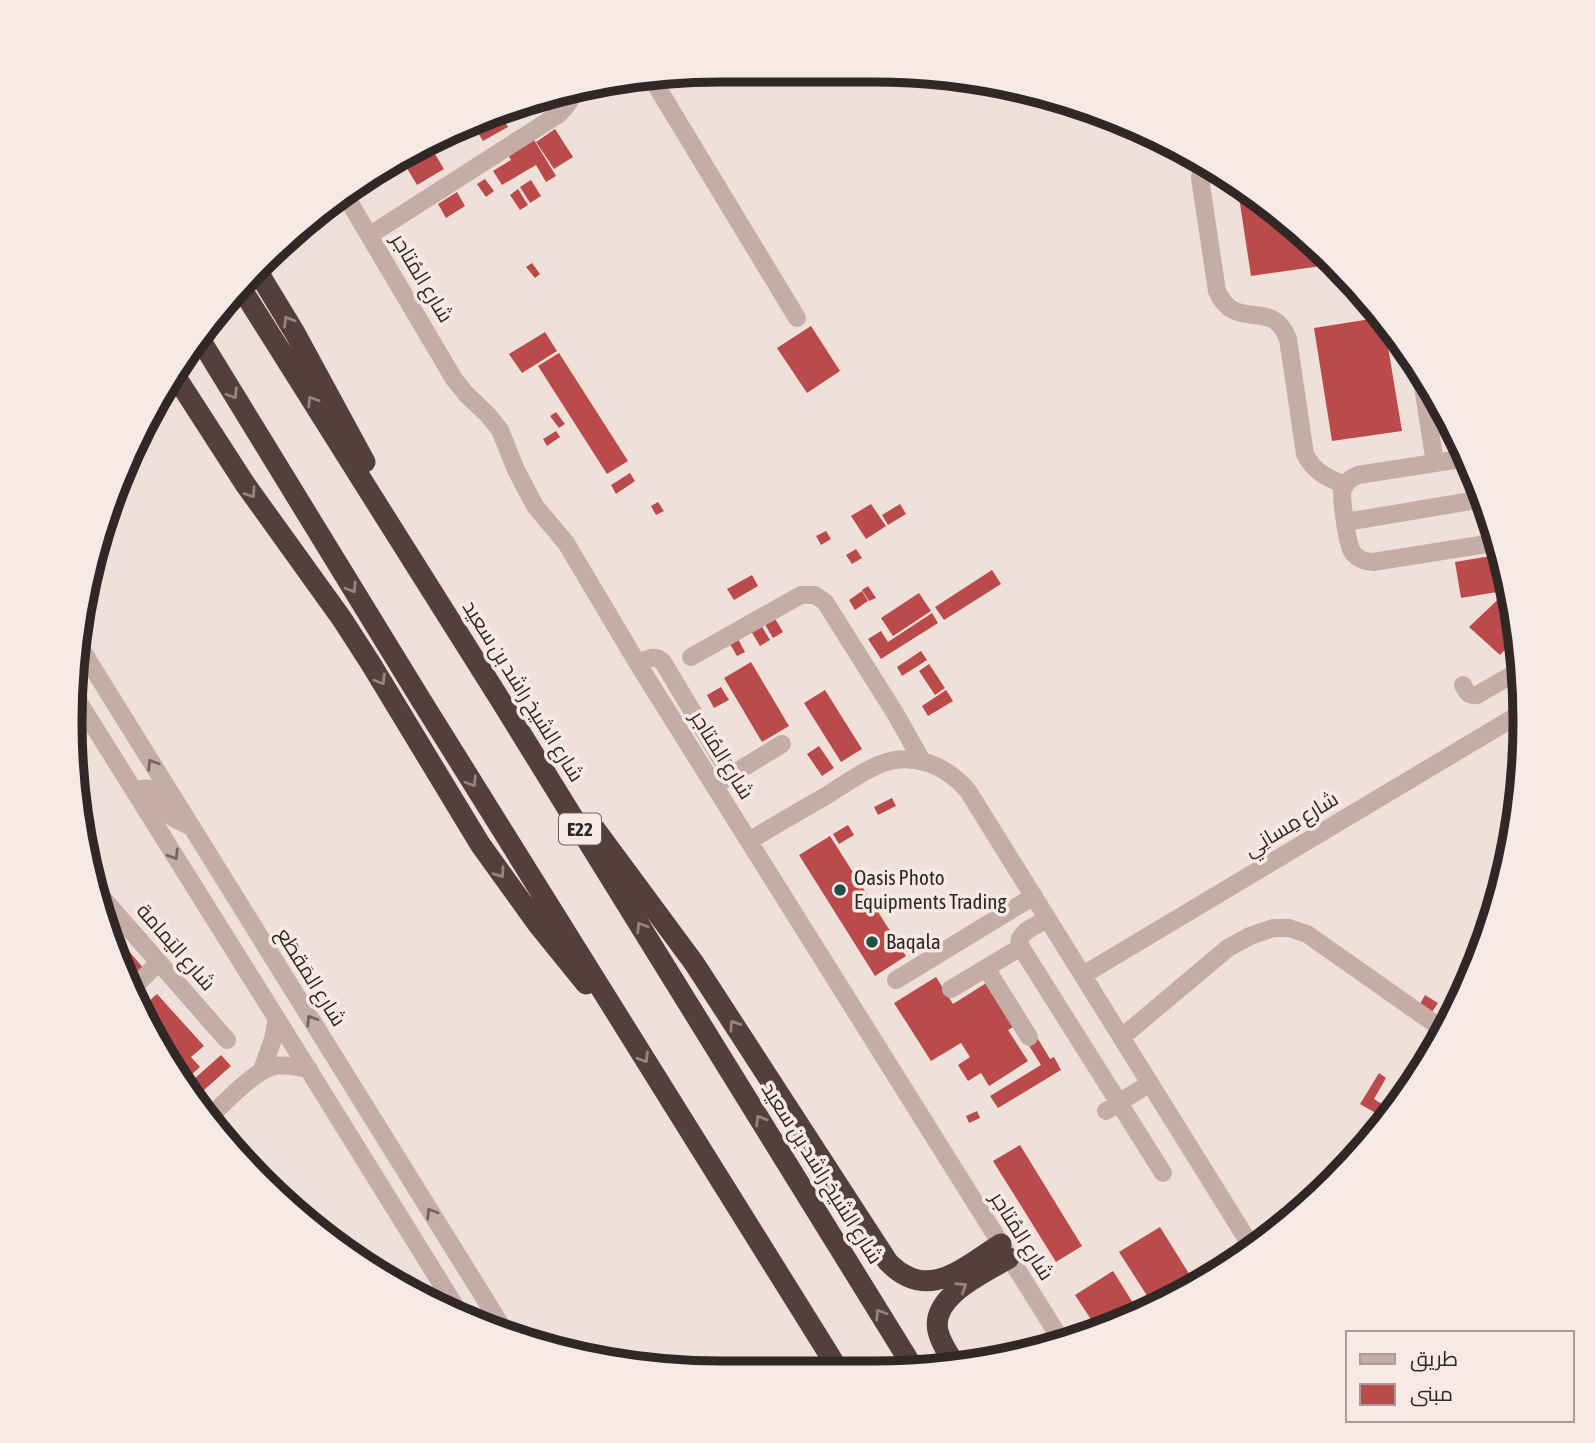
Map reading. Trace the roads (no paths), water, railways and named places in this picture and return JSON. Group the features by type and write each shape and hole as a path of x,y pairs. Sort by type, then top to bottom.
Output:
{"highway":[{"path":"261,277 295,333 474,660"},
{"name":"شارع الشيخ راشد بن سعيد","path":"245,295 501,701 908,1359"},
{"path":"204,346 833,1361"},
{"path":"180,383 245,484 342,619 488,855 567,962 627,1031"},
{"path":"501,701 694,963 888,1262 898,1273 923,1282 936,1280 1005,1251"},
{"path":"950,1356 937,1330 937,1317 943,1304 1005,1251"}],"street":[{"path":"657,86 797,318"},
{"path":"370,235 559,114 566,102"},
{"path":"1201,173 1220,299 1232,311 1264,316 1282,328 1287,339 1305,454 1309,462 1323,475 1345,485"},
{"name":"شارع المُتاجر","path":"349,202 454,379 500,430 516,470 535,506 566,543 638,664 1057,1334"},
{"path":"1425,398 1435,463"},
{"path":"1456,460 1358,475 1350,479 1342,492 1350,548 1366,562 1487,544"},
{"path":"1346,522 1473,501"},
{"path":"691,657 801,595 815,595 832,613 922,761"},
{"name":"شارع المَقطَع","path":"86,658 498,1320"},
{"path":"638,664 651,658 658,658 663,662 731,776"},
{"path":"1463,685 1470,695 1476,695 1511,675"},
{"path":"83,708 452,1301"},
{"name":"شارع مِسانِي","path":"1083,975 1513,718"},
{"path":"715,786 782,744"},
{"path":"749,841 880,764 908,759 922,761 935,765 959,780 1247,1240"},
{"path":"135,792 149,788 155,792 167,813 192,828"},
{"path":"896,980 1034,896"},
{"name":"شارع اليَمامة","path":"113,918 159,962 227,1040"},
{"path":"1048,919 1020,936 1018,941 1112,1107 1163,1172"},
{"path":"1122,1037 1228,948 1264,930 1282,927 1307,934 1436,1025"},
{"path":"951,989 1021,947"},
{"path":"138,983 159,962"},
{"path":"986,968 1029,1037"},
{"path":"262,1070 278,1019"},
{"path":"215,1112 262,1070 275,1066 309,1069"},
{"path":"1112,1107 1150,1083"},
{"path":"328,1101 361,1142 439,1264 447,1265 450,1262 452,1246"}],"place":[{"name":"Oasis Photo Equipments Trading","path":"840,890"},
{"name":"Baqala","path":"872,942"}]}
